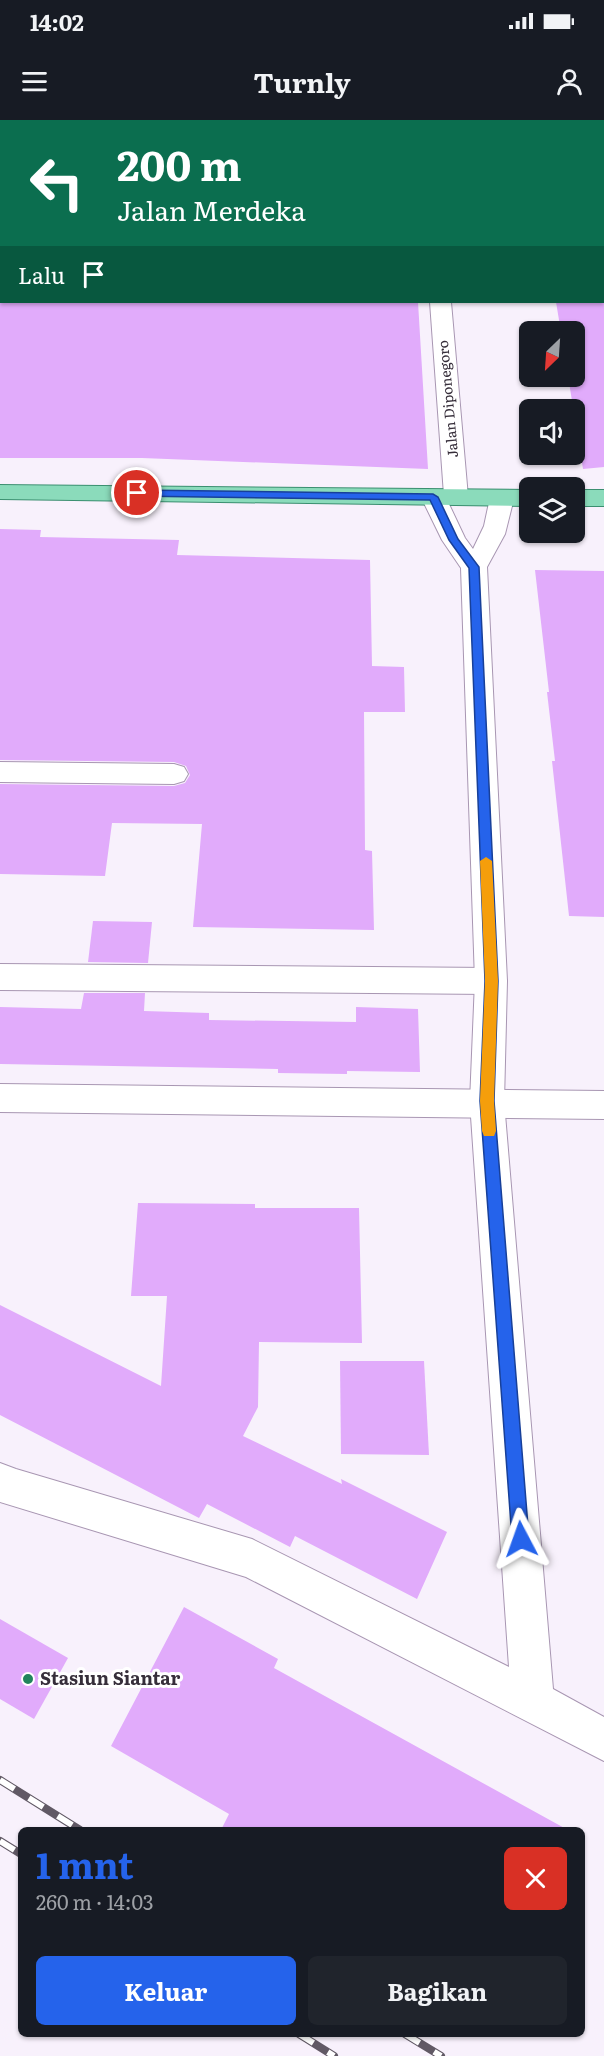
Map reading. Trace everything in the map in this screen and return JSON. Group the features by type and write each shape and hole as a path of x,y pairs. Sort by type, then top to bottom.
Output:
{"main road":[{"path":"0,492 519,498"},
{"path":"585,498 604,498"}],"street":[{"name":"Jalan Diponegoro","path":"440,303 445,497 454,540 474,567"},
{"path":"502,498 494,534 474,567 491,981 487,1101 533,1701"},
{"path":"0,772 174,774"},
{"path":"0,977 491,981"},
{"path":"0,1098 487,1101 604,1105"},
{"path":"0,1482 10,1487 252,1559 533,1701 604,1740"}],"building":[{"path":"0,303 418,303 428,469 142,458 0,458"},
{"path":"556,303 604,303 604,467 583,469 582,465 585,465 585,399 572,399 570,387 585,387 585,321 559,321"},
{"path":"0,529 41,530 40,537 179,540 177,555 370,560 372,666 404,667 405,712 364,712 365,850 372,851 374,930 193,927 202,824 112,823 105,876 0,874 0,784 174,786 185,783 190,775 186,766 174,762 0,760"},
{"path":"535,570 604,571 604,917 569,916 552,761 555,761 547,692 549,692"},
{"path":"93,921 152,922 148,963 88,962"},
{"path":"84,993 145,993 144,1011 209,1013 209,1020 356,1022 356,1007 418,1009 420,1072 278,1073 278,1069 0,1064 0,1007 81,1009"},
{"path":"138,1203 255,1204 255,1208 359,1208 362,1343 259,1342 258,1407 243,1436 342,1484 341,1479 447,1532 417,1599 295,1536 290,1547 207,1504 199,1518 0,1415 0,1305 161,1386 167,1296 131,1296"},
{"path":"340,1361 424,1361 429,1455 341,1454"},
{"path":"184,1607 278,1659 274,1668 563,1827 222,1827 229,1814 111,1746"},
{"name":"Stasiun Siantar","path":"0,1619 68,1658 34,1719 0,1699"}],"railway":[{"path":"0,1780 75,1827"},
{"path":"0,1841 18,1852"},
{"path":"304,2037 334,2056"},
{"path":"410,2037 441,2056"}],"slow traffic":[{"path":"486,861 491,981 487,1101 489,1131"}],"place":[{"name":"Stasiun Siantar","path":"28,1679"}],"route":[{"path":"137,493 433,497 454,540 474,567 491,981 487,1101 521,1539"}]}
